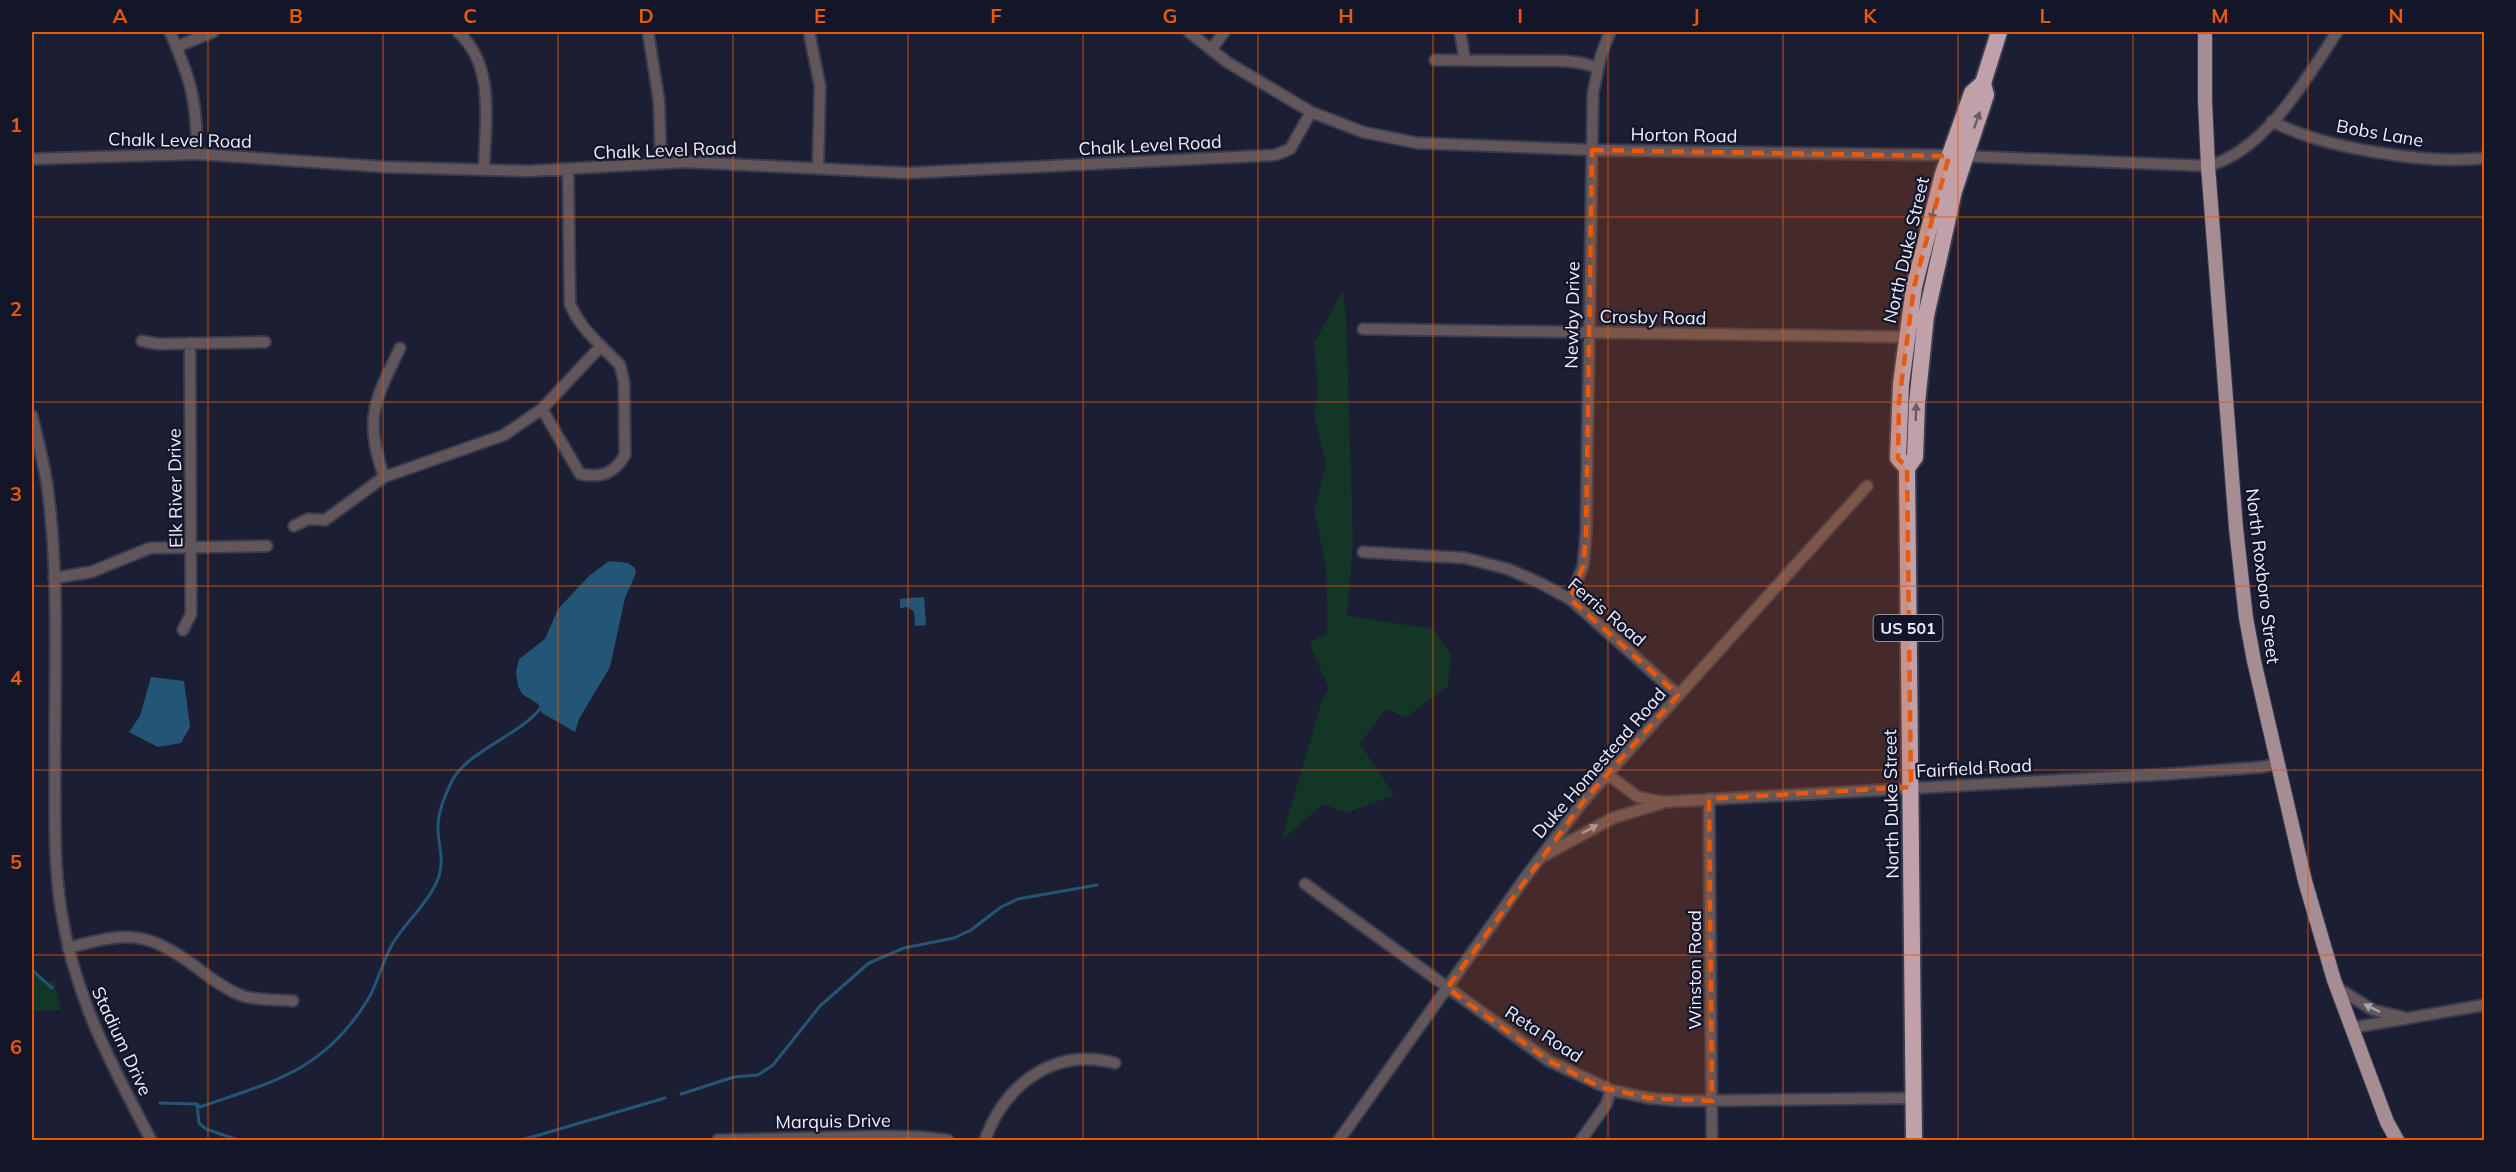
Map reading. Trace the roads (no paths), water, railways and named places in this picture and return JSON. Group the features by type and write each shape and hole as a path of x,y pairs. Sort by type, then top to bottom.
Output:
{"highway":[{"name":"North Duke Street","path":"1914,1140 1907,468 1915,457 1917,403 1926,316 1957,156 1972,93 1983,83 1999,32"},
{"name":"North Duke Street","path":"1907,468 1898,458 1898,441 1906,338 1914,287 1957,156"}],"main road":[{"name":"North Roxboro Street","path":"2205,32 2204,87 2208,166 2241,573 2253,658 2305,881 2336,987 2387,1122 2397,1140"}],"street":[{"path":"170,32 195,99 197,154"},
{"path":"176,47 213,32"},
{"path":"458,32 477,58 484,76 486,97 484,169"},
{"path":"648,32 659,101 661,163"},
{"path":"809,32 820,86 818,168"},
{"name":"Horton Road","path":"1189,32 1210,50 1261,84 1311,112 1363,132 1417,143 1592,150 1957,156 2208,166"},
{"path":"1210,50 1224,32"},
{"path":"1460,32 1465,60"},
{"name":"Newby Drive","path":"1570,599 1578,582 1586,548 1593,93 1598,68 1610,32"},
{"path":"2208,166 2226,160 2244,149 2272,121 2298,89 2337,32"},
{"path":"1435,60 1565,61 1598,68"},
{"name":"Chalk Level Road","path":"32,159 197,154 386,167 568,169 685,162 907,173 1275,155 1290,149 1311,112"},
{"name":"Bobs Lane","path":"2272,121 2306,135 2391,154 2427,159 2484,158"},
{"path":"542,409 580,474 603,475 612,472 620,464 625,455 624,382 620,365 581,324 570,304 568,169"},
{"name":"Crosby Road","path":"1363,329 1906,338"},
{"path":"142,341 265,342"},
{"name":"Elk River Drive","path":"183,630 191,614 190,343"},
{"path":"294,526 308,519 325,520 384,477 504,435 542,409 601,346"},
{"path":"384,477 374,448 372,424 377,395 400,348"},
{"name":"Stadium Drive","path":"32,416 48,489 52,528 56,844 60,908 68,948 84,1003 102,1047 151,1140"},
{"name":"Duke Homestead Road","path":"1339,1140 1540,858 1607,774 1867,486"},
{"path":"54,578 91,572 150,548 267,546"},
{"name":"Ferris Road","path":"1363,552 1465,558 1508,569 1540,583 1570,599 1678,695"},
{"name":"Fairfield Road","path":"1607,774 1638,797 1663,802 2170,774 2262,767 2279,763"},
{"name":"Winston Road","path":"1709,799 1712,1140"},
{"path":"1540,858 1612,818 1663,802"},
{"name":"Reta Road","path":"1305,884 1549,1061 1611,1090 1648,1098 1712,1101 1914,1098"},
{"path":"68,948 118,936 146,938 173,950 215,981 242,995 294,1000"},
{"path":"2336,987 2373,1010 2412,1019"},
{"path":"2351,1029 2484,1005"},
{"path":"984,1140 1004,1102 1035,1075 1073,1060 1090,1058 1115,1063"},
{"path":"1581,1140 1602,1111 1611,1090"},
{"name":"Marquis Drive","path":"718,1140 884,1136 948,1140"}],"water":[{"path":"609,561 628,563 635,568 636,573 625,598 610,667 579,719 575,732 542,713 538,704 522,694 516,672 519,659 545,639 558,609 590,575"},
{"path":"924,597 926,625 915,626 914,612 908,607 900,608 900,599"},
{"path":"151,677 184,681 190,727 181,743 158,747 129,732 140,716"}],"waterway":[{"path":"160,1103 197,1104 200,1107 227,1098 294,1071 314,1059 332,1044 350,1025 367,1001 393,943 435,885 441,864 438,831 440,811 453,779 470,760 520,727 541,708"},
{"path":"681,1094 734,1077 758,1075 773,1065 820,1006 869,963 904,948 954,938 971,930 1001,907 1018,899 1097,885"},
{"path":"32,970 52,988"},
{"path":"522,1140 665,1098"},
{"path":"197,1105 199,1123 206,1129 238,1140"}]}
